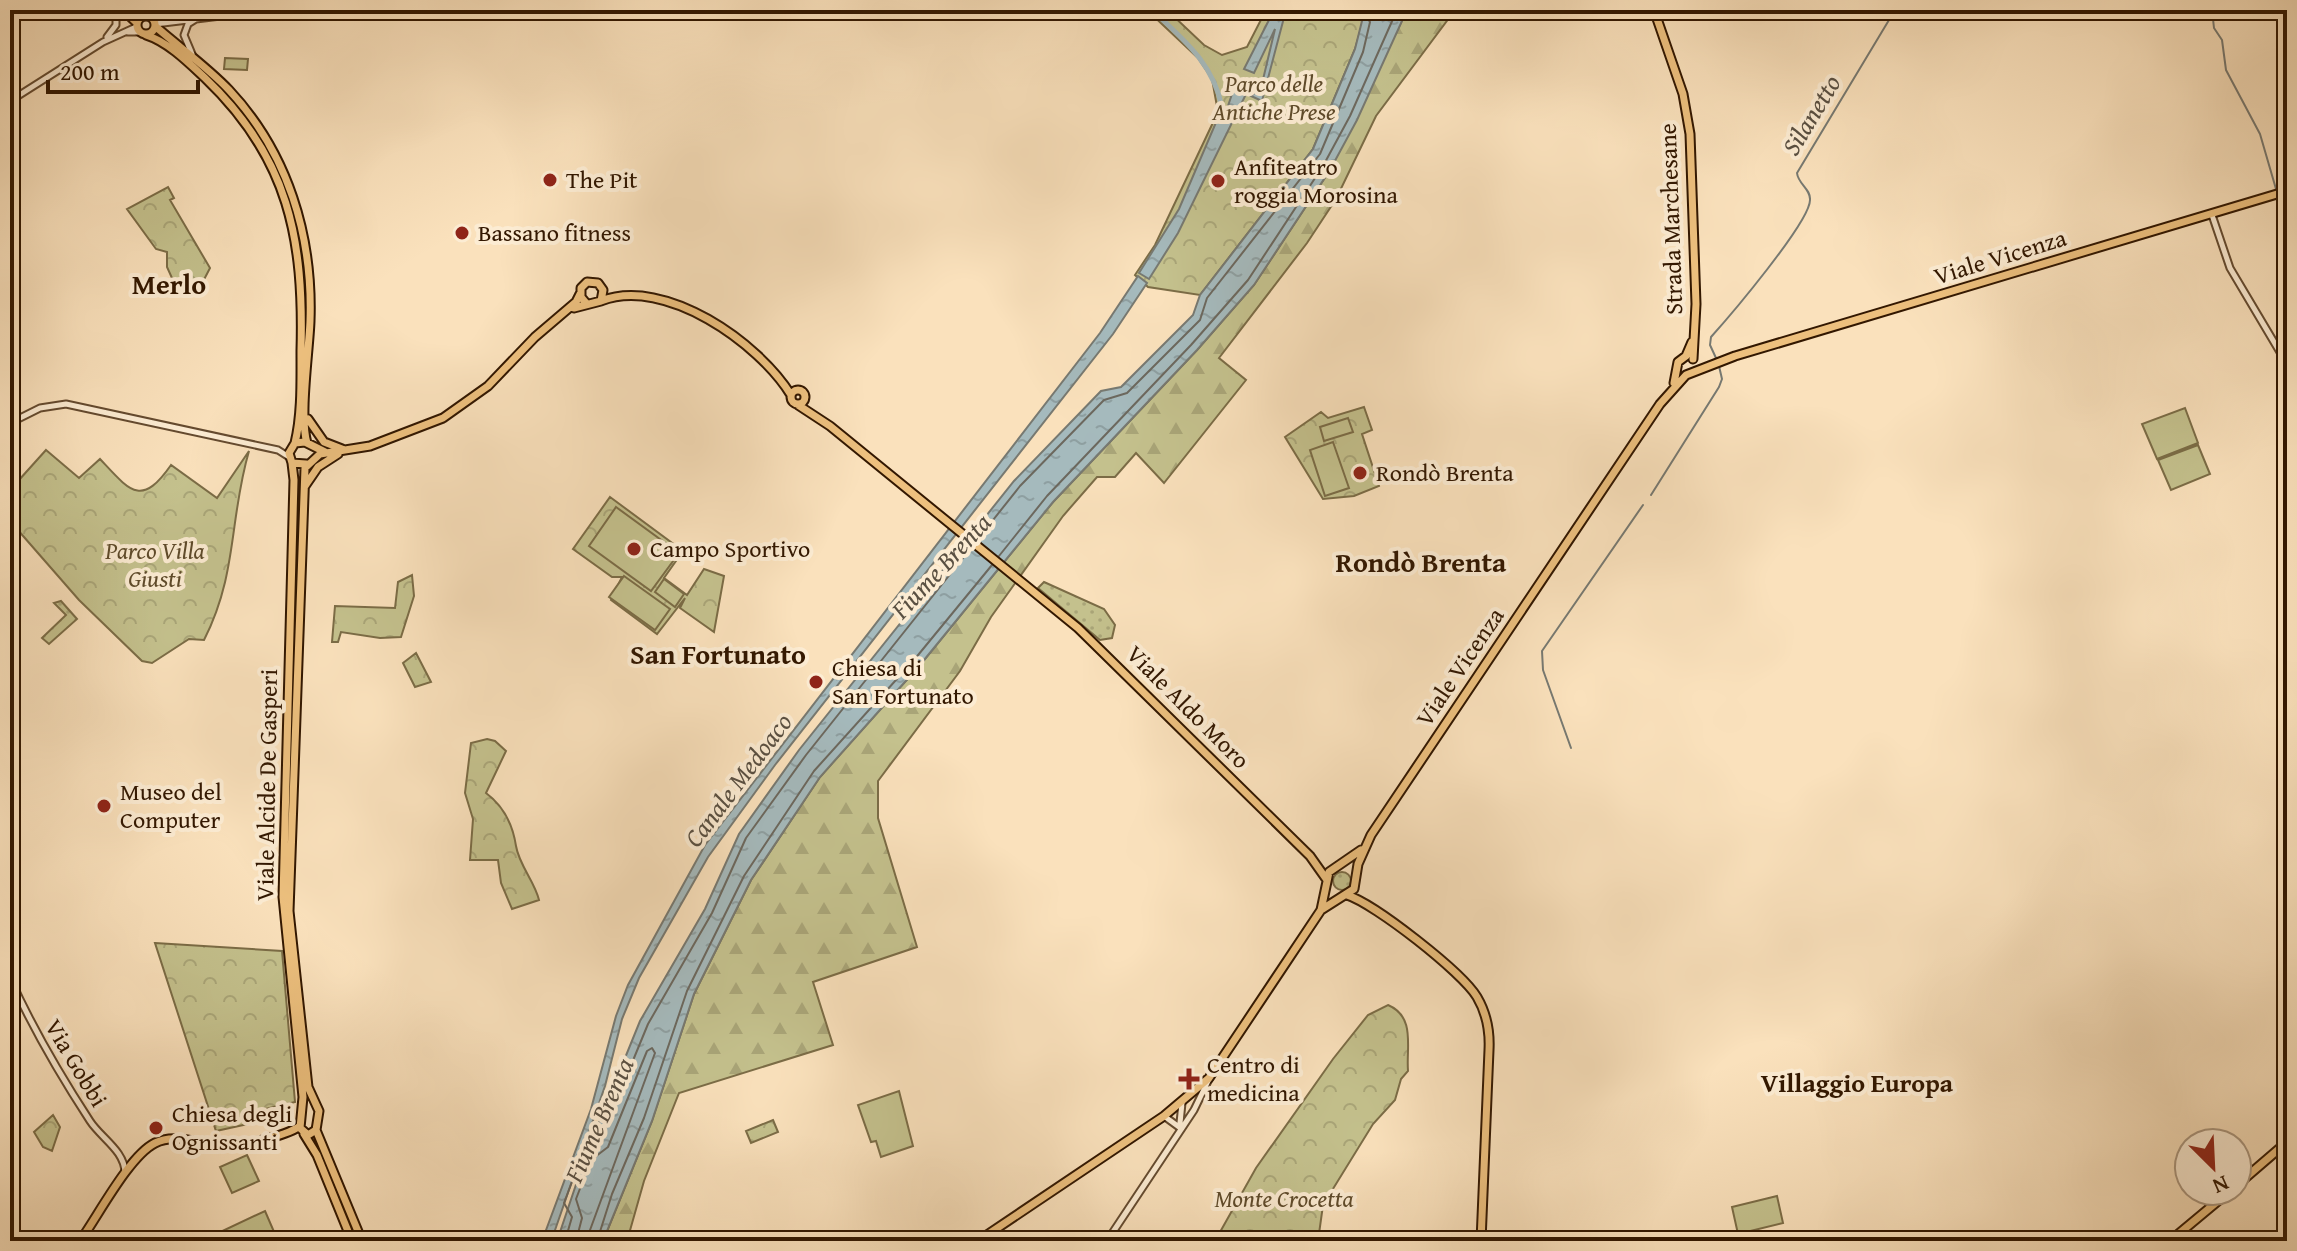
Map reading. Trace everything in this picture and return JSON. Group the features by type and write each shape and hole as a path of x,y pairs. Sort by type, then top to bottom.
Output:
{"main road":[{"name":"Viale Alcide De Gasperi","path":"123,10 140,29 188,63 239,113 261,143 285,196 296,237 303,282 291,460 283,897 302,1130"},
{"name":"Viale Alcide De Gasperi","path":"134,10 194,57 229,90 266,139 295,201 310,282 309,461 303,490 289,911 308,1087 319,1111 316,1130 362,1241"},
{"name":"Strada Marchesane","path":"1654,10 1683,94 1690,134 1695,336 1691,359"},
{"path":"140,29 151,21"},
{"path":"140,29 151,21"},
{"name":"Viale Vicenza","path":"1671,390 1678,361 1691,359 1704,365 1724,360 2287,191"},
{"path":"291,460 309,461 327,453 348,451 408,433 443,418 488,386 564,312 587,282 596,282 625,297 669,303 697,311 731,332 792,393 792,403 830,426"},
{"path":"601,301 602,287"},
{"path":"580,294 586,303"},
{"path":"564,312 586,303 625,297"},
{"path":"1678,368 1689,374 1691,359"},
{"name":"Viale Vicenza","path":"978,1241 1164,1116 1209,1078 1321,910 1327,882 1338,866 1363,848 1671,390 1689,374 1724,360"},
{"path":"792,393 801,391 830,426"},
{"path":"798,405 805,398"},
{"path":"307,413 311,426 324,442 348,451"},
{"name":"Viale Aldo Moro","path":"830,426 1104,652 1316,863 1327,882"},
{"path":"293,444 309,445 327,453"},
{"path":"303,490 318,467 348,451"},
{"name":"Viale Vicenza","path":"1321,910 1344,895 1356,878 1363,848"},
{"path":"1316,863 1338,866 1356,878 1372,907"},
{"path":"1327,882 1344,895 1372,907 1461,978 1476,997 1487,1019 1489,1050 1481,1241"},
{"path":"302,1108 308,1103 315,1103"},
{"path":"302,1130 317,1155 352,1241"},
{"path":"80,1241 137,1161 147,1149 163,1140 194,1140 223,1147 302,1130 316,1130"},
{"path":"2253,1171 2287,1142"},
{"path":"2170,1241 2211,1207"}],"street":[{"path":"103,42 116,25 116,10"},
{"path":"151,21 271,10"},
{"path":"194,57 184,35 188,24 200,17"},
{"path":"10,101 103,42 123,32 140,29"},
{"path":"2212,215 2230,268 2287,364"},
{"path":"10,423 40,408 66,404 278,450 291,460"},
{"path":"278,450 293,444"},
{"name":"Via Gobbi","path":"10,978 49,1060 92,1124 122,1160"},
{"path":"1107,1241 1205,1092 1209,1078"},
{"path":"1184,1101 1190,1108 1187,1117"},
{"path":"1179,1128 1184,1101"},
{"path":"1164,1116 1179,1128"},
{"path":"122,1181 125,1169 122,1160 137,1161"}],"green space":[{"name":"Parco delle Antiche Prese","path":"1147,10 1167,10 1204,45 1222,55 1247,47 1266,10 1351,10 1363,21 1355,49 1313,149 1200,295 1148,287 1135,275 1155,245 1218,112 1212,79 1198,58"},
{"path":"1407,10 1455,10 1376,116 1336,199 1307,243 1219,358 1246,380 1164,483 1136,453 1115,477 1097,477 1063,516 991,617 960,671 878,781 878,818 917,947 813,982 833,1045 679,1093 644,1181 627,1241 603,1241 652,1121 694,994 751,880 820,777 920,665 1053,502 1254,285 1330,170"},
{"path":"225,58 248,59 247,70 224,69"},
{"path":"168,187 174,198 170,200 210,268 196,295 176,287 167,267 167,252 156,249 127,209"},
{"path":"1364,407 1372,430 1362,434 1379,486 1354,496 1323,499 1285,437 1321,412 1328,418"},
{"path":"2185,408 2198,443 2157,459 2142,424"},
{"path":"1348,418 1353,432 1324,441 1320,427"},
{"path":"1333,442 1349,488 1325,496 1310,450"},
{"path":"2198,445 2210,474 2171,490 2158,460"},
{"name":"Parco Villa Giusti","path":"46,450 79,478 100,459 136,490 151,487 171,465 217,498 249,451 223,592 204,640 189,639 152,663 142,661 79,600 10,521 10,490"},
{"path":"610,497 683,551 664,578 687,595 704,569 724,576 714,632 680,608 685,598 657,634 611,600 622,577 612,577 573,549"},
{"name":"Campo Sportivo","path":"616,507 679,553 651,591 589,546"},
{"path":"412,575 414,596 401,637 380,638 341,632 338,642 332,642 335,606 395,608 398,582"},
{"path":"624,576 670,609 655,630 609,597"},
{"path":"664,579 684,594 675,607 655,592"},
{"path":"1044,582 1104,609 1115,625 1112,638 1100,640 1038,588"},
{"path":"61,601 77,619 49,644 42,638 66,615 54,603"},
{"path":"416,653 431,682 415,687 403,663"},
{"path":"487,739 495,741 506,751 486,793 507,817 520,860 539,900 512,909 501,883 498,860 470,860 473,819 465,793 471,743"},
{"path":"1338,872 1346,872 1351,881 1349,888 1338,890 1333,885 1333,877"},
{"path":"155,943 282,951 295,1102 261,1110 262,1121 216,1131"},
{"name":"Monte Crocetta","path":"1388,1005 1397,1010 1406,1025 1408,1071 1401,1079 1395,1100 1373,1124 1323,1205 1318,1241 1215,1241 1256,1168 1333,1059 1368,1015"},
{"path":"899,1091 913,1146 881,1157 876,1141 871,1142 858,1105"},
{"path":"53,1115 60,1127 52,1151 43,1147 34,1132"},
{"path":"773,1120 778,1132 751,1143 746,1131"},
{"path":"247,1155 259,1181 232,1193 220,1167"},
{"path":"1777,1196 1783,1223 1738,1234 1732,1207"},
{"path":"265,1211 278,1241 219,1241 216,1234"}],"water":[{"path":"1274,10 1286,10 1262,101 1251,96 1261,88 1275,29 1254,73 1244,69"},
{"path":"1351,10 1407,10 1357,120 1330,170 1254,285 1053,502 920,665 820,777 751,880 694,994 652,1121 603,1241 557,1241 588,1149 640,1021 705,909 739,834 799,750 1014,481 1101,391 1121,387 1193,315 1200,295 1313,149 1355,49 1362,21"},
{"path":"1237,79 1250,86 1178,233 1149,279 1139,273 1179,209 1220,113 1225,115"},
{"name":"Canale Medoaco","path":"1138,276 1147,283 1113,334 775,765 708,857 639,978 622,1019 605,1086 554,1233 551,1241 542,1241 591,1109 616,1016 628,985 705,845 1100,333"}],"waterway":[{"path":"1152,10 1205,65 1222,108"},
{"name":"Silanetto","path":"1716,358 1710,345 1711,337 1797,228 1810,200 1797,173 1895,10"},
{"path":"2212,10 2214,28 2222,40 2226,70 2260,134 2276,189"},
{"name":"Silanetto","path":"1651,495 1719,387 1722,379 1719,366"},
{"name":"Silanetto","path":"1571,748 1543,670 1542,651 1643,505"}],"place":[{"name":"The Pit","path":"550,180"},
{"name":"Anfiteatro roggia Morosina","path":"1218,181"},
{"name":"Bassano fitness","path":"462,233"},
{"name":"Rondò Brenta","path":"1360,473"},
{"name":"Campo Sportivo","path":"634,549"},
{"name":"Chiesa di San Fortunato","path":"816,682"},
{"name":"Museo del Computer","path":"104,806"},
{"name":"Centro di medicina","path":"1189,1079"},
{"name":"Chiesa degli Ognissanti","path":"156,1128"}],"district":[{"name":"Merlo","path":"169,284"},
{"name":"Rondò Brenta","path":"1421,562"},
{"name":"San Fortunato","path":"718,654"},
{"name":"Villaggio Europa","path":"1857,1083"}],"water label":[{"name":"Fiume Brenta","path":"941,566"},
{"name":"Fiume Brenta","path":"599,1120"}]}
